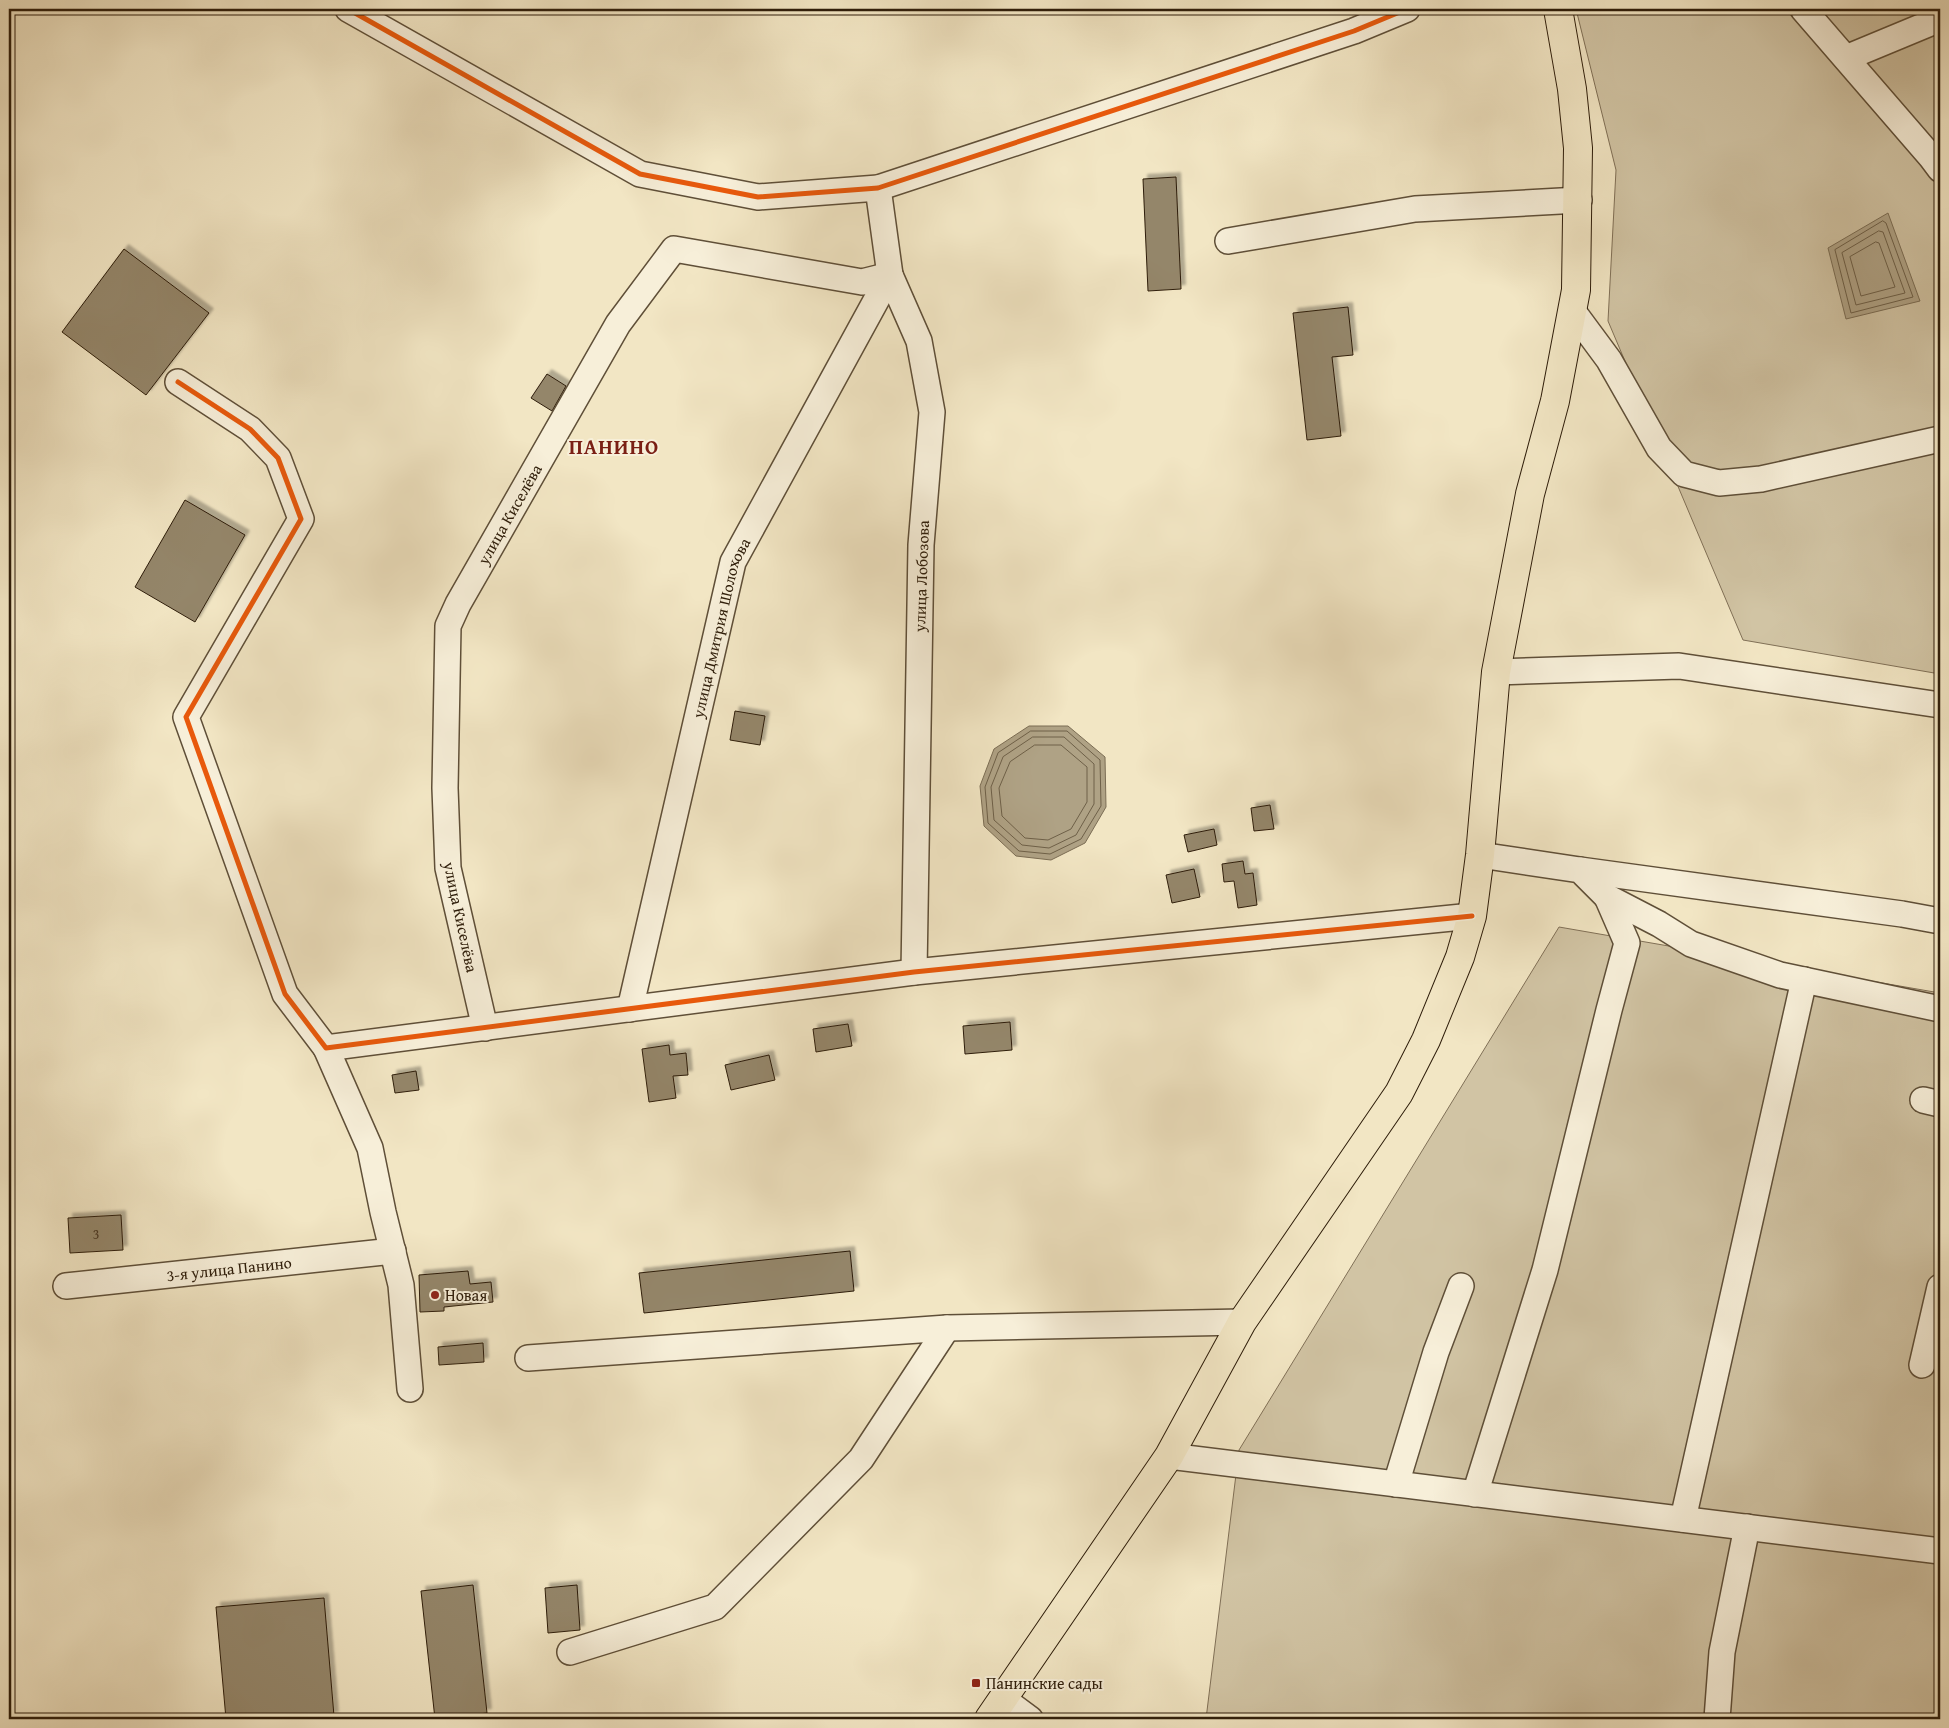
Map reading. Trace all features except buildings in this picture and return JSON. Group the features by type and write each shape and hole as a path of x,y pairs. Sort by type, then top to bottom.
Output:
{"main road":[{"path":"996,1709 1169,1456 1242,1322 1399,1093 1426,1040 1447,991 1472,916 1480,855 1496,672 1530,494 1555,401 1576,290 1578,148 1572,89 1558,9"}],"street":[{"path":"348,9 640,174 758,197 878,188 1354,30 1407,9"},
{"path":"1803,9 1937,160"},
{"path":"1846,58 1940,18"},
{"name":"улица Лобозова","path":"878,188 890,274 919,340 932,412 921,545 914,972"},
{"path":"1228,241 1415,209 1578,200"},
{"name":"улица Киселёва","path":"485,1028 448,868 445,788 448,626 458,604 618,324 674,249 862,282 890,274"},
{"name":"улица Дмитрия Шолохова","path":"630,1009 733,562 890,274"},
{"path":"1572,310 1609,360 1659,448 1684,474 1719,483 1761,479 1938,446"},
{"path":"178,382 250,429 278,458 301,519 186,717 285,994 326,1048 370,1148 382,1212 401,1285 410,1389"},
{"path":"1496,672 1679,666 1940,705"},
{"path":"1480,855 1902,914 1940,921"},
{"path":"1580,870 1607,897 1659,924 1691,944 1780,975 1940,1009"},
{"path":"1475,1494 1545,1270 1608,1010 1627,944 1607,897"},
{"path":"326,1048 914,972 1472,916"},
{"path":"1683,1520 1804,980"},
{"name":"3-я улица Панино","path":"66,1286 393,1251"},
{"path":"1396,1484 1436,1352 1461,1286"},
{"path":"1922,1365 1940,1287"},
{"path":"528,1358 946,1328 1242,1322"},
{"path":"570,1652 715,1607 861,1459 946,1328"},
{"path":"1169,1456 1940,1551"},
{"path":"1717,1719 1722,1652 1747,1527"},
{"path":"996,1709 1030,1719"}],"shaded area":[{"path":"1576,9 1940,9 1940,674 1743,640 1608,321 1616,170"},
{"path":"1559,927 1940,993 1940,1719 1206,1719 1239,1450"}],"water":[{"path":"1888,213 1920,301 1846,319 1828,248"},
{"path":"1029,726 1068,726 1105,757 1106,807 1085,843 1051,860 1016,856 984,826 980,786 994,749"}],"cycle path":[{"path":"348,9 640,174 758,197 878,188 1354,31 1407,9"},
{"path":"178,382 250,429 278,458 301,519 186,717 285,994 326,1048 914,972 1472,916"}],"place":[{"name":"Новая","path":"435,1295"},
{"name":"Панинские сады","path":"976,1683"}],"district":[{"name":"ПАНИНО","path":"614,447"}]}
